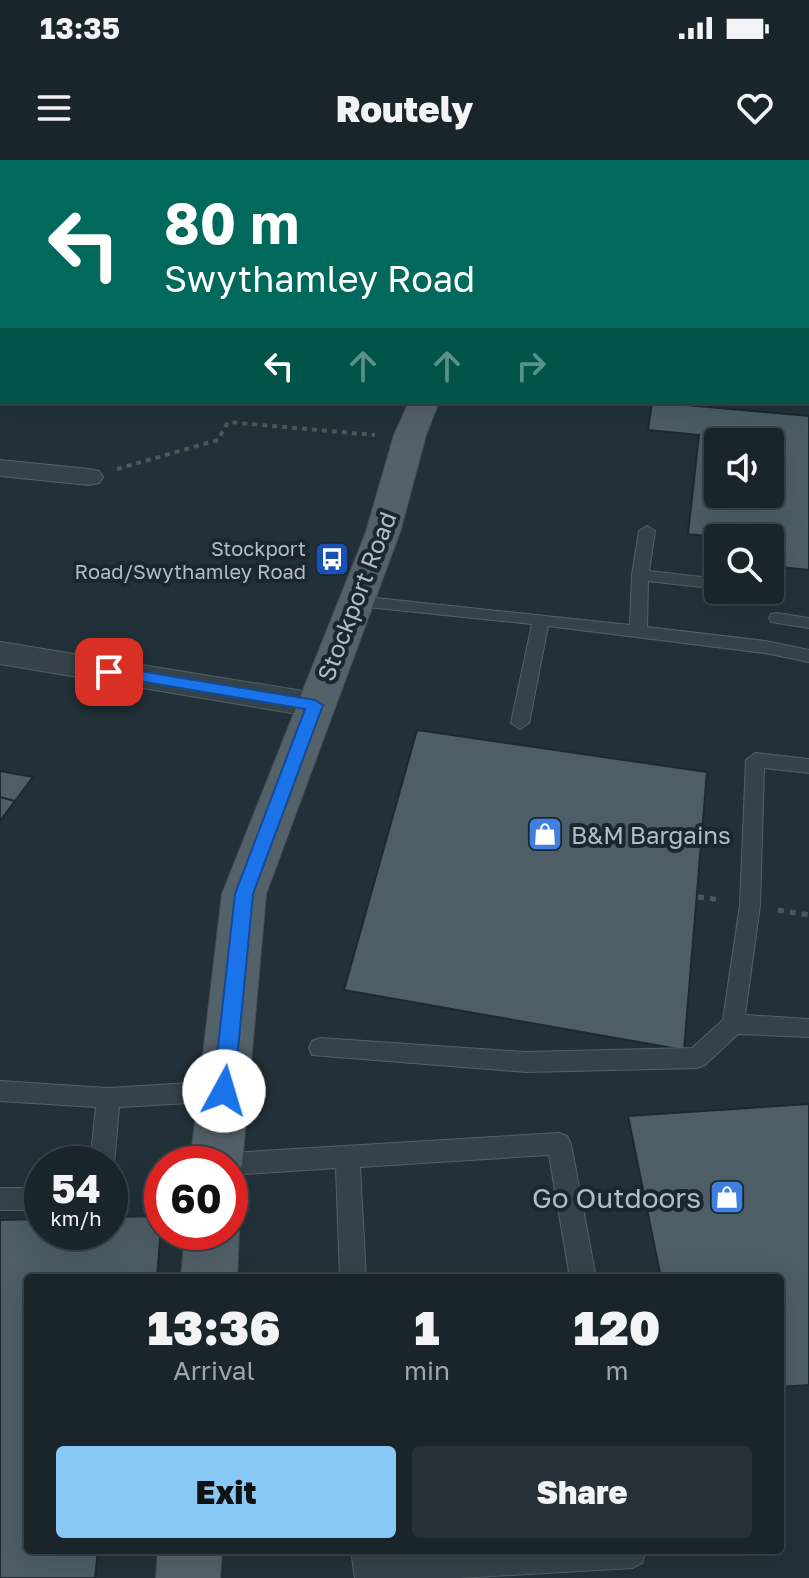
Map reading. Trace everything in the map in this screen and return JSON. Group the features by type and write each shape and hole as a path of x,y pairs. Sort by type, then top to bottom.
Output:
{"main road":[{"name":"Stockport Road","path":"218,1146 244,894 383,532 417,420"},
{"path":"209,1274 211,1250"},
{"path":"188,1578 190,1554"}],"street":[{"path":"0,468 89,477"},
{"path":"6,662 315,705"}],"lane":[{"path":"638,632 640,575 647,531"},
{"path":"640,575 701,582"},
{"path":"357,601 765,647 809,656"},
{"path":"777,618 809,623"},
{"path":"520,723 541,620"},
{"path":"320,1048 526,1062 697,1058 733,1024 750,905 755,760 809,766"},
{"path":"733,1024 809,1028"},
{"path":"0,1091 108,1098 224,1091"},
{"path":"104,1146 108,1098"},
{"path":"248,1163 559,1144 582,1274"},
{"path":"348,1157 353,1274"},
{"path":"0,1199 24,1199"},
{"path":"365,1554 366,1569 615,1554"}],"path":[{"path":"89,477 218,440 228,422 417,420"}],"building":[{"path":"652,404 809,416 809,570 784,567 784,524 704,524 704,536 688,534 699,435 648,430"},
{"name":"B&M Bargains","path":"417,730 707,772 684,1050 344,990"},
{"path":"0,771 33,777 15,801 0,797"},
{"path":"0,797 15,801 0,821"},
{"name":"Go Outdoors","path":"809,1104 809,1385 784,1387 784,1274 660,1274 628,1116"},
{"path":"144,1216 144,1250 159,1250 157,1274 24,1274 24,1554 98,1554 95,1578 0,1578 0,1220 24,1219 24,1250 128,1250 128,1217"}],"place":[{"name":"Stockport Road/Swythamley Road","path":"332,559"},
{"name":"B&M Bargains","path":"545,834"},
{"name":"Go Outdoors","path":"727,1197"}],"route":[{"path":"109,672 315,705 244,894 224,1091"}]}
